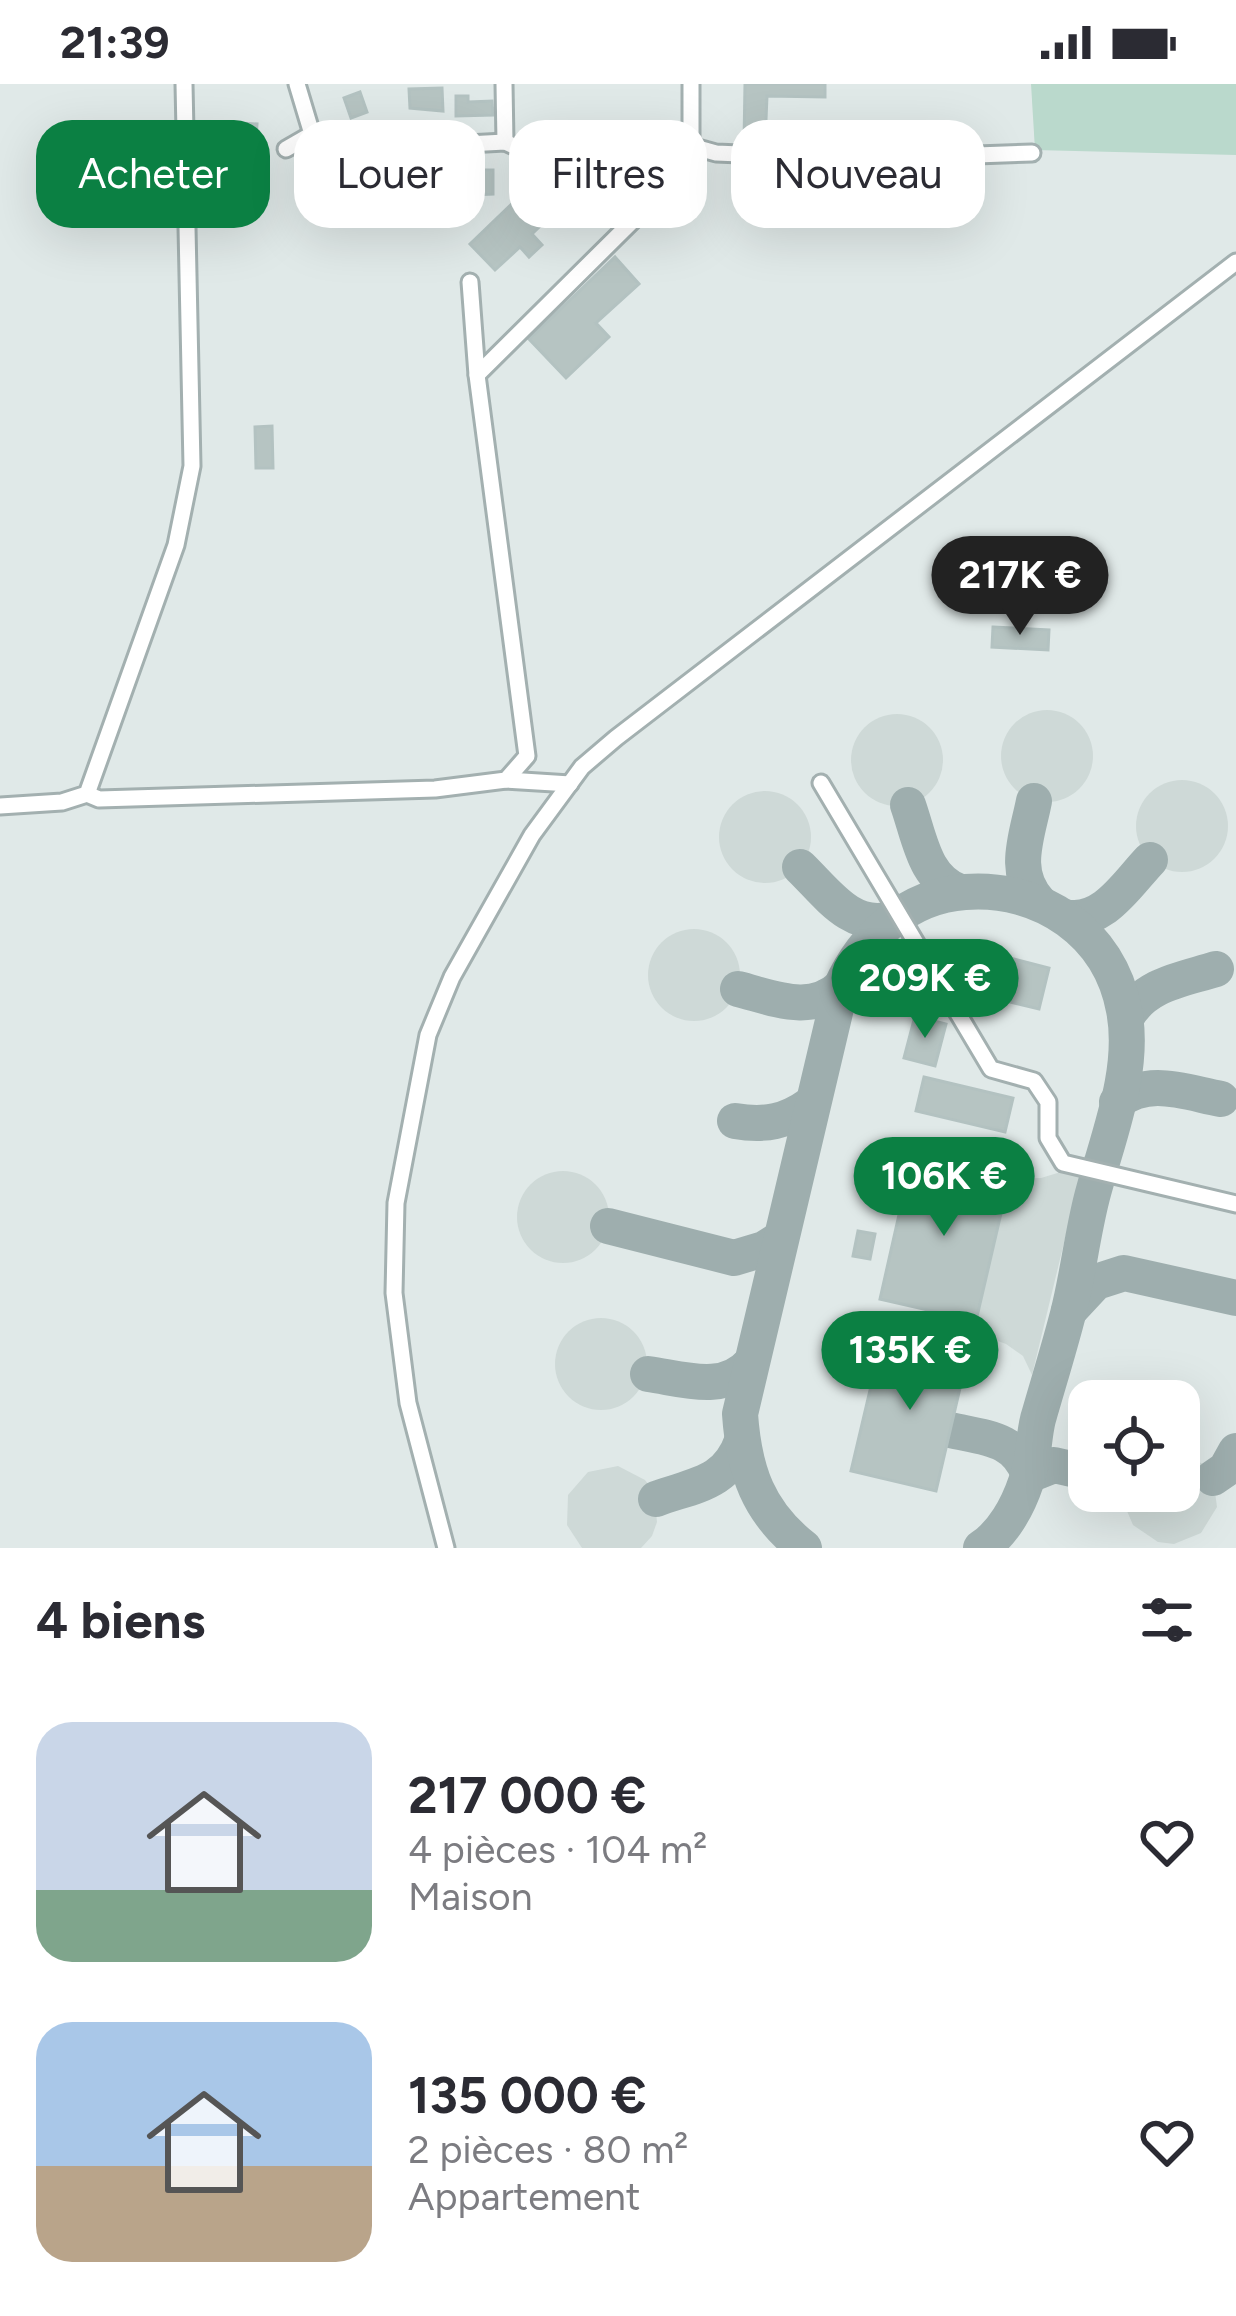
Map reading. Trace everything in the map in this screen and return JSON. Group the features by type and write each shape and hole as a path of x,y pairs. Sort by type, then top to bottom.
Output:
{"street":[{"path":"87,794 176,545 192,466 184,84"},
{"path":"297,84 308,120"},
{"path":"504,84 505,142"},
{"path":"691,120 692,84"},
{"path":"485,143 509,144"},
{"path":"286,149 294,144"},
{"path":"707,150 866,159 1032,153"},
{"path":"477,375 625,228"},
{"path":"446,1548 408,1403 394,1293 396,1203 428,1035 452,976 532,835 582,767 616,738 1236,262"},
{"path":"470,282 477,375 527,756 506,780"},
{"path":"0,806 62,802 87,794 98,799 435,789 506,780 569,784"},
{"path":"821,782 991,1069 1034,1081 1048,1102 1048,1138 1063,1162 1236,1204"}],"shaded area":[{"path":"1047,710 1065,713 1080,723 1090,738 1090,774 1080,789 1065,799 1047,802 1029,799 1014,789 1004,774 1001,756 1004,738 1014,723 1029,713"},
{"path":"897,714 915,717 930,727 940,742 940,778 930,793 915,803 897,806 879,803 864,793 854,778 851,760 854,742 864,727 879,717"},
{"path":"1182,780 1200,783 1215,793 1225,808 1225,844 1215,859 1200,869 1182,872 1164,869 1149,859 1139,844 1136,826 1139,808 1149,793 1164,783"},
{"path":"765,791 783,794 798,804 808,819 808,855 798,870 783,880 765,883 747,880 732,870 722,855 719,837 722,819 732,804 747,794"},
{"path":"694,929 712,932 727,942 737,957 737,993 727,1008 712,1018 694,1021 676,1018 661,1008 651,993 648,975 651,957 661,942 676,932"},
{"path":"1085,1156 1032,1375 1023,1356 987,1337 976,1321 1009,1179 1041,1178 1064,1171"},
{"path":"563,1171 581,1174 596,1184 606,1199 606,1235 596,1250 581,1260 563,1263 545,1260 530,1250 520,1235 517,1217 520,1199 530,1184 545,1174"},
{"path":"601,1318 619,1321 634,1331 644,1346 644,1382 634,1397 619,1407 601,1410 583,1407 568,1397 558,1382 555,1364 558,1346 568,1331 583,1321"},
{"path":"1200,1462 1205,1465 1213,1478 1217,1507 1201,1533 1174,1544 1158,1542 1133,1525 1127,1512 1200,1512"},
{"path":"618,1466 645,1480 654,1492 657,1522 652,1536 641,1548 582,1548 567,1525 568,1495 588,1472"}],"green space":[{"path":"1031,84 1236,84 1236,155 1035,150"}],"building":[{"path":"745,84 825,84 825,97 767,96 766,120 744,120"},
{"path":"442,88 443,111 410,108 409,89"},
{"path":"360,92 367,112 351,118 344,98"},
{"path":"456,96 468,96 468,102 492,101 493,115 456,116"},
{"path":"485,170 493,170 493,194 485,194"},
{"path":"509,207 509,228 538,228 532,234 542,245 529,257 520,247 495,270 470,244"},
{"path":"615,257 639,284 596,323 609,337 566,378 529,339"},
{"path":"272,426 273,468 256,468 255,427"},
{"path":"993,627 1049,630 1048,650 992,647"},
{"path":"956,944 1049,968 1039,1009 944,986"},
{"path":"919,988 935,996 930,1017 913,1013"},
{"path":"915,1016 946,1024 935,1066 904,1058"},
{"path":"924,1077 1013,1098 1005,1132 916,1111"},
{"path":"912,1157 1009,1179 976,1321 880,1299"},
{"path":"858,1231 875,1234 870,1259 853,1256"},
{"path":"883,1335 968,1354 936,1491 851,1471"}],"taxiway":[{"path":"1034,801 1023,866 1030,891 1039,902"},
{"path":"908,805 931,868 960,892"},
{"path":"1065,917 1079,918 1103,909 1150,860"},
{"path":"800,867 852,914 877,921 891,919"},
{"path":"804,1548 775,1520 756,1489 740,1414 841,987 862,951 907,910 944,895 993,892 1045,906 1088,937 1116,983 1127,1033 1118,1105 1038,1419 1029,1474 1009,1519 981,1548"},
{"path":"1126,1018 1154,990 1216,969"},
{"path":"738,989 805,1002 841,987"},
{"path":"1117,1102 1154,1088 1221,1099"},
{"path":"735,1121 775,1121 811,1104"},
{"path":"608,1226 734,1258 780,1239"},
{"path":"1069,1311 1096,1282 1124,1273 1236,1298"},
{"path":"648,1374 716,1381 740,1373 751,1363"},
{"path":"950,1430 1008,1447 1029,1475 1054,1465 1068,1468"},
{"path":"656,1499 718,1475 742,1441"},
{"path":"1213,1478 1226,1469 1236,1451"}]}
